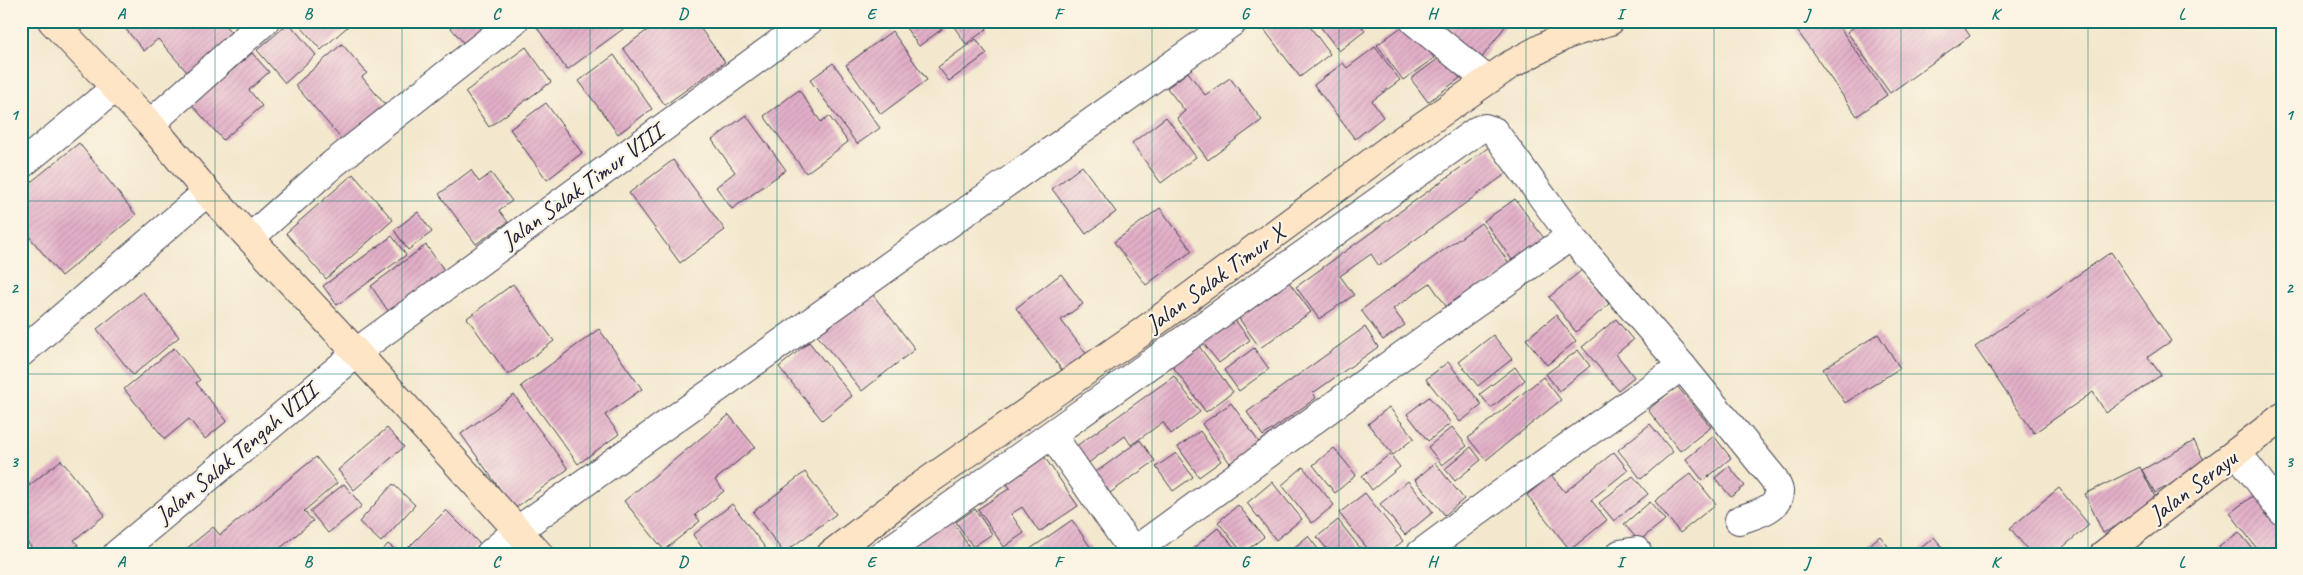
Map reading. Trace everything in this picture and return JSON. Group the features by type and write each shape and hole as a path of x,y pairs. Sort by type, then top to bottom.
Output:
{"street":[{"path":"150,124 266,21"},
{"path":"251,237 333,164 514,21"},
{"name":"Jalan Salak Timur VIII","path":"356,352 809,21"},
{"path":"490,554 518,530 1234,21"},
{"path":"1414,21 1487,80"},
{"name":"Jalan Salak Timur X","path":"831,554 912,492 1142,332 1392,147 1487,80 1510,65 1566,35 1610,21"},
{"path":"63,25 115,88 150,124 207,192 251,237 539,554"},
{"path":"21,165 115,88"},
{"path":"884,554 1478,130 1485,128 1494,131 1571,236 1682,366 1774,480 1779,491 1775,502 1768,509 1739,520"},
{"path":"21,353 207,192"},
{"path":"1052,435 1132,553 1421,342 1571,236"},
{"name":"Jalan Salak Tengah VIII","path":"117,554 356,352"},
{"path":"1420,554 1498,496 1682,366"},
{"name":"Jalan Serayu","path":"2104,554 2282,417"},
{"path":"2237,452 2282,511"}],"building":[{"path":"119,21 221,21 239,41 194,80 158,39 144,51"},
{"path":"296,21 354,21 321,50"},
{"path":"445,21 493,21 468,48"},
{"path":"543,21 634,21 567,70 536,26"},
{"path":"660,21 695,21 725,62 665,105 623,48"},
{"path":"901,21 937,21 942,29 919,46"},
{"path":"950,21 982,21 987,29 966,44"},
{"path":"1263,21 1306,21 1330,54 1300,77 1260,24"},
{"path":"1316,21 1358,21 1365,31 1339,51"},
{"path":"1438,21 1509,21 1478,63 1432,29"},
{"path":"1801,21 1835,21 1887,95 1857,116 1794,26"},
{"path":"1862,21 1960,21 1970,36 1890,93 1847,32"},
{"path":"1408,22 1434,58 1403,80 1377,45"},
{"path":"289,23 316,55 285,83 257,50"},
{"path":"892,31 927,80 881,114 846,65"},
{"path":"976,39 987,54 949,81 938,67"},
{"path":"342,44 367,73 362,77 387,107 345,143 295,85"},
{"path":"526,47 551,82 489,127 465,92"},
{"path":"1375,47 1400,80 1372,101 1383,117 1355,139 1314,85 1343,63 1347,68"},
{"path":"252,53 269,72 249,90 262,106 223,140 192,105"},
{"path":"614,55 652,109 618,134 579,81"},
{"path":"1443,55 1460,78 1428,102 1411,79"},
{"path":"833,63 880,128 857,144 810,80"},
{"path":"1188,72 1205,95 1230,78 1262,120 1208,160 1177,118 1185,111 1167,88"},
{"path":"799,90 821,122 829,116 848,142 806,173 764,116"},
{"path":"546,103 582,153 547,180 510,129"},
{"path":"746,115 786,170 732,209 716,187 735,172 712,140"},
{"path":"1166,117 1196,157 1161,183 1132,143"},
{"path":"79,143 136,215 61,276 21,226 21,190"},
{"path":"1489,147 1507,173 1379,266 1371,254 1340,276 1354,295 1319,319 1296,287"},
{"path":"673,160 725,230 680,263 629,193"},
{"path":"1082,166 1116,212 1086,234 1052,189"},
{"path":"471,170 479,182 491,173 512,201 499,210 508,222 476,244 439,194"},
{"path":"353,174 393,220 326,279 286,233"},
{"path":"1515,199 1546,241 1515,264 1484,221"},
{"path":"1160,208 1192,251 1146,285 1114,242"},
{"path":"418,212 432,232 408,250 394,230"},
{"path":"1481,223 1513,269 1448,309 1430,283 1393,309 1405,325 1383,340 1361,310"},
{"path":"392,236 406,255 337,305 323,286"},
{"path":"426,245 449,277 393,318 371,286"},
{"path":"2111,252 2171,341 2148,357 2161,375 2106,413 2093,392 2034,433 1975,347"},
{"path":"1582,270 1609,304 1576,332 1549,297"},
{"path":"1061,274 1083,304 1061,320 1087,355 1064,373 1016,308"},
{"path":"1288,281 1311,312 1260,348 1238,317"},
{"path":"513,284 554,341 508,375 467,318"},
{"path":"870,291 915,349 862,391 816,334"},
{"path":"143,292 179,337 133,375 97,329"},
{"path":"1556,315 1576,341 1547,365 1526,339"},
{"path":"1616,319 1633,340 1616,354 1634,377 1618,390 1582,347"},
{"path":"1235,320 1250,340 1219,363 1203,343"},
{"path":"1365,327 1378,347 1313,393 1316,398 1263,436 1247,412"},
{"path":"599,329 642,389 605,415 619,434 578,464 521,386"},
{"path":"1878,334 1900,368 1845,403 1823,369"},
{"path":"1493,335 1512,359 1478,386 1459,362"},
{"path":"809,342 852,396 822,420 779,367"},
{"path":"1198,345 1233,392 1206,412 1171,364"},
{"path":"174,348 200,380 196,383 227,421 205,439 189,419 165,439 124,389"},
{"path":"1254,348 1269,369 1239,391 1224,370"},
{"path":"1578,350 1590,366 1559,391 1546,374"},
{"path":"1448,362 1482,405 1460,422 1426,379"},
{"path":"1515,367 1525,380 1491,408 1480,394"},
{"path":"1174,376 1200,412 1171,434 1163,422 1131,445 1125,436 1087,464 1075,447"},
{"path":"1543,377 1561,400 1486,460 1468,438"},
{"path":"1677,386 1711,427 1680,451 1648,410"},
{"path":"514,395 568,469 514,509 461,434"},
{"path":"1429,397 1451,423 1428,441 1407,414"},
{"path":"1231,403 1261,445 1232,466 1202,424"},
{"path":"1389,407 1414,438 1393,455 1368,424"},
{"path":"729,415 755,447 715,480 724,491 695,515 700,521 664,550 624,501"},
{"path":"1650,424 1673,452 1641,479 1618,450"},
{"path":"1452,427 1467,446 1442,465 1428,447"},
{"path":"387,428 404,447 354,490 338,470"},
{"path":"1200,431 1221,461 1199,477 1178,447"},
{"path":"1714,436 1731,458 1703,481 1686,459"},
{"path":"1140,440 1155,461 1107,495 1092,475"},
{"path":"2194,441 2209,470 2175,489 2173,483 2155,493 2142,470"},
{"path":"1471,447 1481,460 1455,481 1445,469"},
{"path":"1334,448 1356,475 1335,493 1313,465"},
{"path":"1041,452 1078,506 1039,532 1022,507 1011,514 1024,533 1004,547 978,509 1010,488 1003,478"},
{"path":"1614,452 1628,470 1591,500 1607,520 1570,550 1527,495 1551,475 1565,492"},
{"path":"1176,453 1193,477 1173,491 1156,467"},
{"path":"1390,454 1400,467 1372,490 1362,476"},
{"path":"316,457 337,483 304,511 313,521 273,554 180,554 213,527 220,535"},
{"path":"61,460 105,515 74,540 78,545 67,554 37,554 21,535 21,492"},
{"path":"1435,463 1464,499 1445,515 1415,480"},
{"path":"1729,466 1745,486 1731,497 1715,478"},
{"path":"1303,467 1334,505 1312,523 1282,485"},
{"path":"2140,467 2159,505 2103,533 2085,494"},
{"path":"805,472 836,514 784,553 753,512"},
{"path":"1691,473 1716,504 1680,533 1655,501"},
{"path":"1633,476 1648,494 1614,521 1599,503"},
{"path":"1408,481 1433,512 1405,535 1380,504"},
{"path":"1272,482 1302,519 1276,540 1247,503"},
{"path":"344,484 362,506 328,533 310,511"},
{"path":"393,484 415,505 381,542 359,522"},
{"path":"2059,488 2089,525 2055,554 2031,554 2010,528"},
{"path":"2258,492 2282,523 2282,554 2261,554 2230,513"},
{"path":"1365,493 1403,541 1387,554 1372,554 1339,513"},
{"path":"1650,502 1665,520 1639,541 1624,524"},
{"path":"732,504 770,554 707,554 693,535"},
{"path":"1238,505 1264,537 1243,553 1218,522"},
{"path":"975,509 992,534 973,547 956,522"},
{"path":"446,510 480,544 470,554 402,554"},
{"path":"950,518 974,554 898,554"},
{"path":"1072,520 1095,554 1023,554"},
{"path":"1338,520 1365,554 1331,554 1317,537"},
{"path":"1218,528 1238,552 1236,554 1186,554"},
{"path":"2239,532 2257,554 2225,554 2219,547"},
{"path":"1308,536 1322,554 1286,554"},
{"path":"1880,536 1894,554 1858,554"},
{"path":"1934,537 1948,554 1914,554"},
{"path":"388,544 401,554 379,554"},
{"path":"674,548 679,554 666,554"}]}
